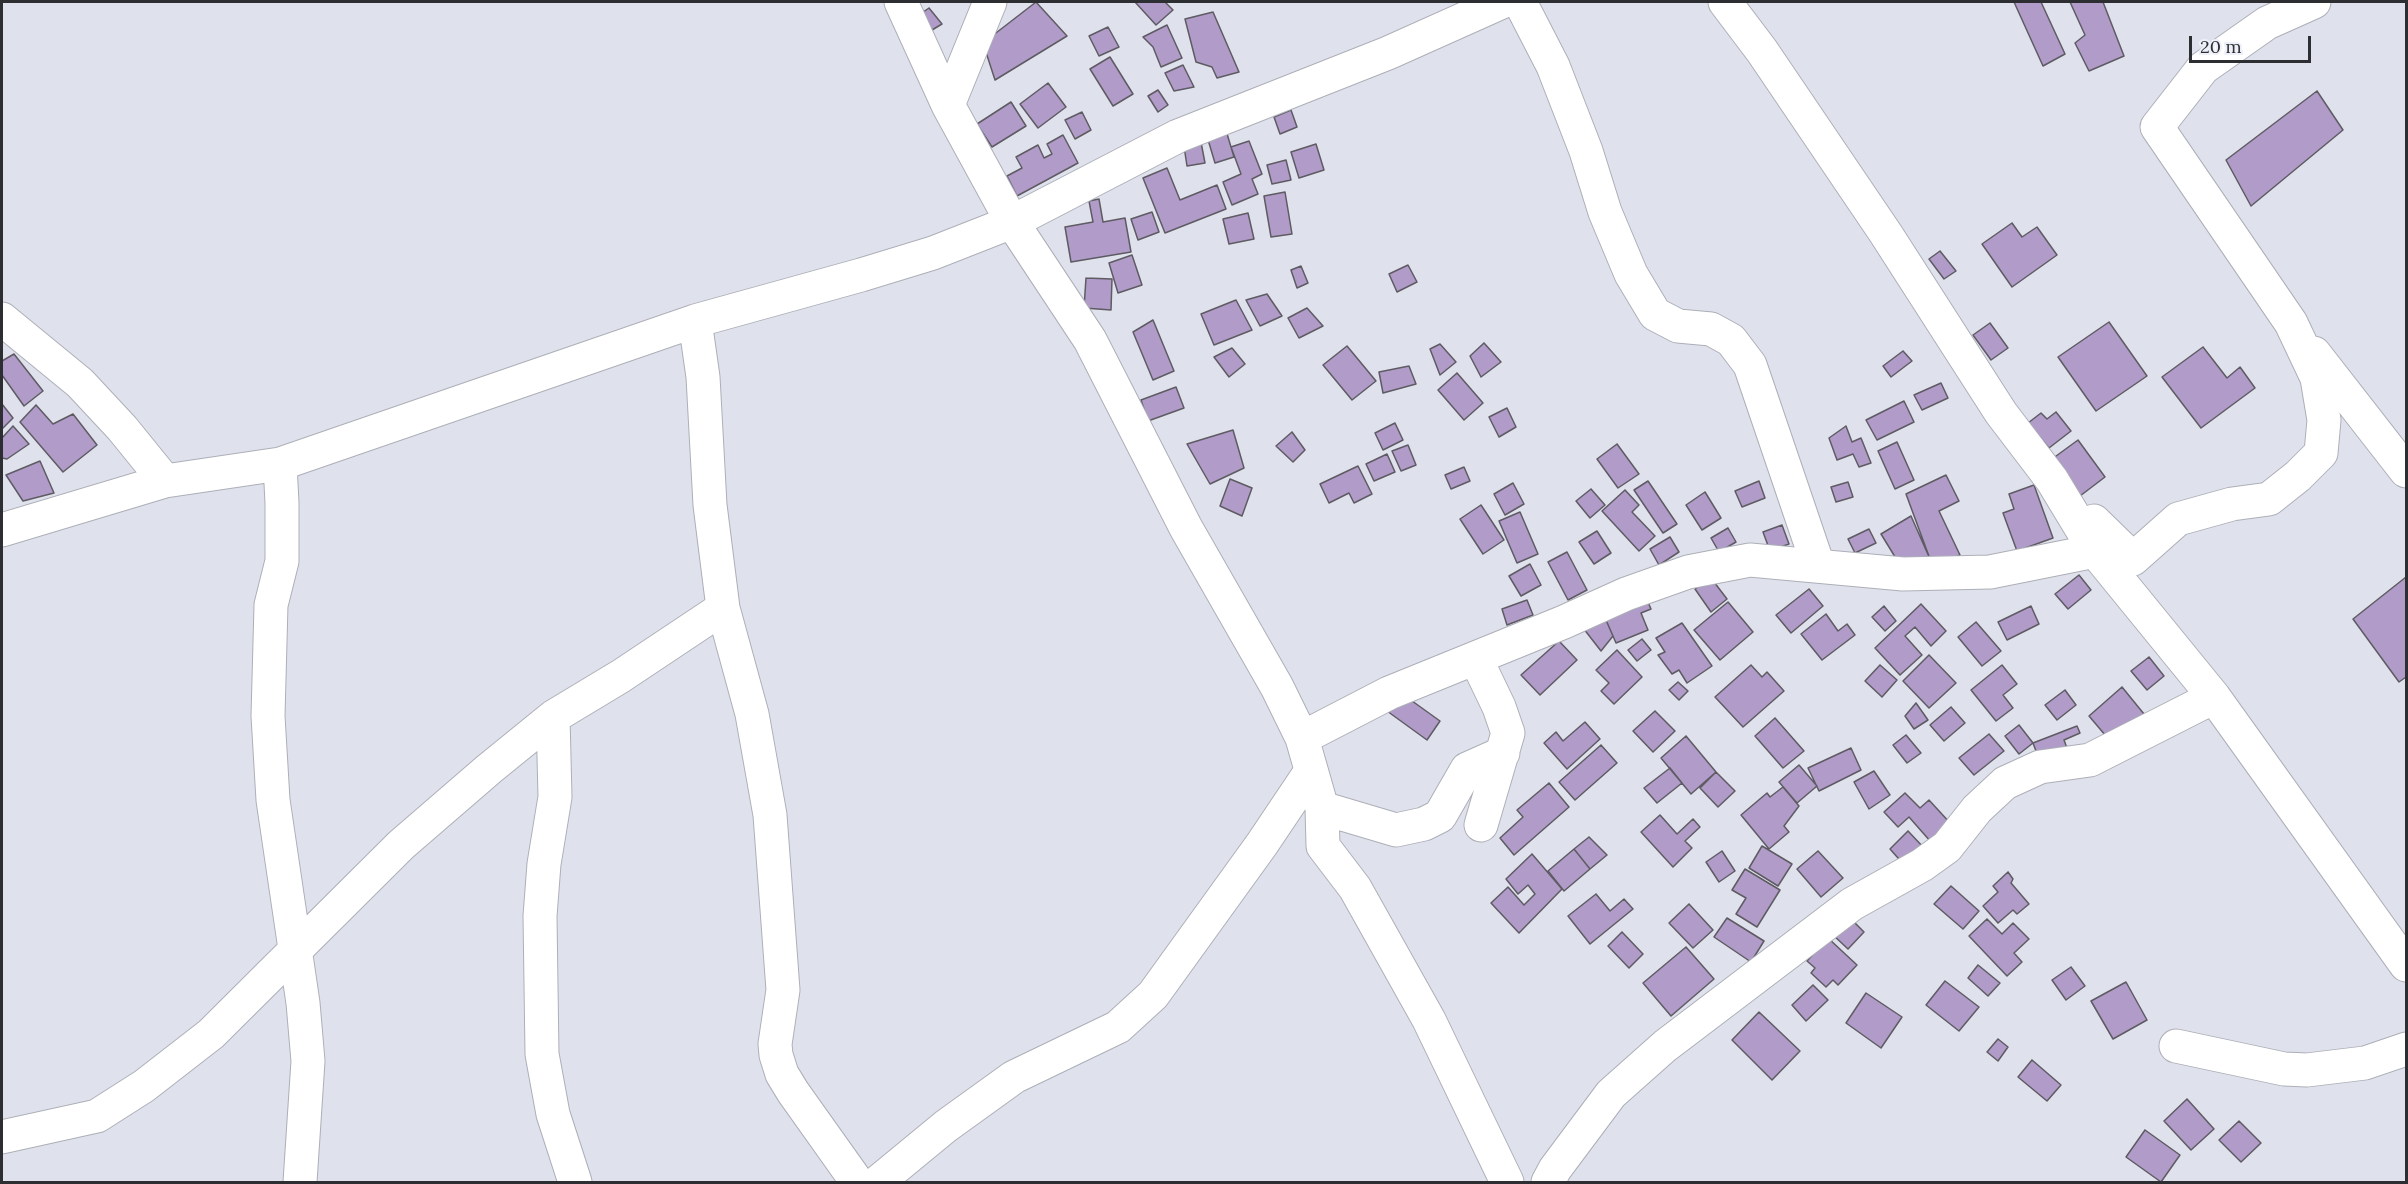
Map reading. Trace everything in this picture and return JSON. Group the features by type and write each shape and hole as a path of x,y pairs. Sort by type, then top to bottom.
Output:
{"street":[{"path":"901,2 948,105 1012,222 1090,340 1186,528 1276,687 1302,738 1322,808 1323,846 1355,888 1430,1020 1507,1182"},
{"path":"948,105 990,2"},
{"path":"2,530 165,481 279,464 694,321 933,253 1012,222 1178,136 1388,52 1502,2"},
{"path":"1520,2 1553,66 1586,151 1605,212 1631,273 1655,314 1677,326 1711,329 1731,340 1750,365 1818,565"},
{"path":"1725,2 1762,51 1879,225 2001,413 2052,480 2095,550 2214,697 2406,965"},
{"path":"2314,2 2267,23 2203,68 2157,127 2291,323 2406,471"},
{"path":"2,319 80,384 122,428 165,481"},
{"path":"694,321 704,376 710,505 723,608 752,714 770,815 783,990 775,1044 776,1055 782,1074 793,1092 857,1182"},
{"path":"2052,480 2133,559 2178,519 2232,504 2269,499 2298,476 2321,453 2324,420 2317,378 2291,323"},
{"path":"279,464 282,561 271,605 268,716 273,800 303,1003 308,1061 300,1182"},
{"path":"1302,738 1389,693 1564,622 1626,594 1689,572 1750,560 1903,574 1990,572 2095,550"},
{"path":"2,1137 97,1116 144,1086 211,1034 401,845 553,717 621,676 723,608"},
{"path":"1476,658 1499,707 1508,733 1481,825"},
{"path":"1548,1182 1611,1094 1626,1080 1665,1046 1852,904 1922,866 1947,847 1977,809 2005,783 2040,767 2090,760 2214,697"},
{"path":"553,717 555,797 544,864 540,916 542,1054 553,1114 575,1182"},
{"path":"1322,808 1396,830 1424,824 1440,816 1467,769 1503,753"},
{"path":"878,1182 946,1126 1014,1077 1118,1027 1154,995 1311,771"},
{"path":"2176,1046 2284,1069 2307,1070 2365,1063 2406,1049"}],"building":[{"path":"1036,2 1067,36 995,80 983,43"},
{"path":"1135,2 1165,2 1173,10 1156,25"},
{"path":"2014,2 2041,2 2065,54 2043,66"},
{"path":"2070,2 2103,2 2124,56 2089,71 2075,43 2085,35"},
{"path":"929,8 942,24 922,36 916,17"},
{"path":"1213,12 1239,72 1217,78 1212,67 1196,62 1185,19"},
{"path":"1167,25 1182,58 1161,67 1153,47 1143,37"},
{"path":"1108,27 1119,47 1099,56 1089,36"},
{"path":"1110,57 1133,94 1113,106 1090,69"},
{"path":"1183,65 1194,87 1174,91 1165,73"},
{"path":"1048,83 1066,107 1038,128 1020,104"},
{"path":"1158,90 1168,105 1158,112 1148,96"},
{"path":"2317,91 2343,130 2251,206 2226,160"},
{"path":"1011,102 1026,126 992,147 977,124"},
{"path":"1291,110 1297,127 1280,134 1274,117"},
{"path":"1082,112 1091,130 1075,139 1065,120"},
{"path":"1225,127 1234,157 1215,163 1206,133"},
{"path":"1063,135 1078,163 1017,196 1007,176 1022,168 1016,157 1038,145 1044,158 1052,154 1047,144"},
{"path":"1200,137 1205,163 1187,166 1183,140"},
{"path":"1249,141 1262,174 1252,179 1258,194 1232,205 1223,182 1241,174 1231,147"},
{"path":"1316,144 1324,170 1299,178 1291,152"},
{"path":"1286,160 1291,180 1272,184 1267,165"},
{"path":"1167,168 1180,200 1217,185 1226,209 1165,233 1143,178"},
{"path":"1285,192 1292,234 1271,237 1264,196"},
{"path":"1099,199 1103,222 1125,218 1131,252 1071,262 1065,227 1093,222 1089,201"},
{"path":"1152,212 1159,232 1138,240 1131,219"},
{"path":"1248,213 1254,239 1229,244 1223,219"},
{"path":"2012,223 2022,237 2037,227 2057,255 2012,287 1982,244"},
{"path":"1940,251 1956,271 1944,279 1929,259"},
{"path":"1132,255 1142,285 1118,293 1109,263"},
{"path":"1408,265 1417,282 1397,292 1389,274"},
{"path":"1301,266 1308,283 1297,288 1291,270"},
{"path":"1086,278 1112,279 1111,310 1084,308"},
{"path":"1267,294 1282,316 1260,326 1246,300"},
{"path":"1236,300 1252,330 1214,345 1201,314"},
{"path":"1307,308 1323,326 1299,338 1288,318"},
{"path":"1153,320 1174,371 1153,380 1133,332"},
{"path":"2109,322 2147,376 2096,411 2058,357"},
{"path":"1990,323 2008,348 1991,360 1973,335"},
{"path":"1484,343 1501,362 1481,377 1470,356"},
{"path":"1440,344 1456,362 1440,375 1430,349"},
{"path":"1347,346 1376,381 1352,400 1323,365"},
{"path":"2203,347 2227,378 2240,367 2255,388 2201,428 2162,377"},
{"path":"1232,348 1245,364 1229,377 1214,357"},
{"path":"1903,351 1912,361 1891,377 1883,366"},
{"path":"14,354 43,391 24,406 2,375 2,361"},
{"path":"1409,366 1416,384 1383,393 1379,372"},
{"path":"1457,373 1483,403 1464,420 1438,390"},
{"path":"1941,383 1948,398 1922,410 1914,395"},
{"path":"1176,387 1184,408 1148,421 1141,400"},
{"path":"1904,401 1914,422 1877,440 1866,420"},
{"path":"2,404 13,418 2,429"},
{"path":"36,405 53,424 73,414 97,445 63,472 20,422"},
{"path":"1507,408 1516,427 1499,437 1489,417"},
{"path":"2056,412 2071,431 2049,448 2028,423 2041,413 2047,419"},
{"path":"1395,423 1403,440 1383,450 1375,433"},
{"path":"13,426 29,444 7,459 2,458 2,438"},
{"path":"1846,426 1852,442 1861,438 1871,463 1859,467 1853,454 1837,460 1829,438"},
{"path":"1233,430 1244,468 1210,484 1187,444"},
{"path":"1292,432 1305,450 1293,462 1276,446"},
{"path":"2078,440 2105,477 2080,496 2052,459"},
{"path":"1897,442 1914,480 1895,489 1878,451"},
{"path":"1617,444 1639,474 1618,488 1597,459"},
{"path":"1408,445 1416,465 1401,471 1392,451"},
{"path":"1387,454 1395,472 1374,481 1366,464"},
{"path":"40,461 54,493 23,501 6,475"},
{"path":"1358,466 1372,494 1354,503 1349,493 1329,503 1320,484"},
{"path":"1464,467 1470,481 1451,489 1445,475"},
{"path":"1946,475 1959,501 1939,511 1960,555 1940,564 1930,559 1906,494"},
{"path":"1230,479 1252,488 1242,516 1220,506"},
{"path":"1648,481 1677,524 1663,533 1634,490"},
{"path":"1759,481 1765,498 1742,507 1735,491"},
{"path":"1848,482 1853,497 1836,502 1831,487"},
{"path":"1513,483 1524,504 1505,515 1494,494"},
{"path":"2034,485 2053,538 2017,551 2003,513 2014,509 2009,494"},
{"path":"1591,489 1605,505 1590,518 1576,501"},
{"path":"1625,490 1639,505 1632,512 1655,536 1639,551 1602,511"},
{"path":"1705,492 1721,518 1702,530 1686,505"},
{"path":"1481,505 1504,540 1483,554 1460,519"},
{"path":"1520,512 1538,554 1517,563 1499,521"},
{"path":"1911,516 1930,559 1900,565 1881,534"},
{"path":"1782,525 1789,544 1770,551 1763,532"},
{"path":"1728,528 1736,542 1719,552 1711,538"},
{"path":"1869,529 1876,543 1855,553 1848,539"},
{"path":"1597,531 1611,553 1594,564 1579,542"},
{"path":"1670,537 1679,552 1659,565 1650,549"},
{"path":"1567,552 1587,590 1568,600 1548,562"},
{"path":"1530,564 1541,585 1521,596 1509,576"},
{"path":"2079,575 2091,590 2068,609 2055,594"},
{"path":"2406,577 2406,677 2399,682 2353,619"},
{"path":"1711,578 1727,599 1711,612 1695,589"},
{"path":"1809,589 1823,606 1791,633 1776,615"},
{"path":"1644,593 1651,609 1641,613 1648,630 1616,643 1606,620"},
{"path":"1527,600 1533,615 1507,625 1502,609"},
{"path":"1728,602 1753,632 1720,660 1694,630"},
{"path":"1921,604 1946,631 1931,646 1915,627 1905,636 1922,655 1900,675 1875,648"},
{"path":"1884,606 1896,621 1885,631 1872,617"},
{"path":"2031,606 2039,624 2007,640 1998,622"},
{"path":"1826,614 1838,631 1847,624 1855,635 1822,660 1801,634"},
{"path":"1606,620 1613,636 1601,651 1580,624"},
{"path":"1976,622 2001,651 1982,666 1958,637"},
{"path":"1682,623 1712,666 1687,683 1679,670 1672,674 1658,655 1665,652 1656,638"},
{"path":"1642,639 1651,650 1637,661 1628,650"},
{"path":"1559,641 1577,660 1540,695 1521,675"},
{"path":"1617,650 1642,677 1614,704 1601,691 1609,683 1596,670"},
{"path":"1929,655 1956,683 1929,708 1903,681"},
{"path":"2149,657 2164,676 2147,690 2131,671"},
{"path":"1751,665 1762,677 1767,672 1784,691 1743,727 1715,697"},
{"path":"1880,665 1897,680 1882,697 1865,681"},
{"path":"2002,665 2017,684 2003,695 2013,708 1996,721 1971,690"},
{"path":"1678,682 1688,691 1679,700 1669,690"},
{"path":"2122,687 2144,714 2111,742 2089,716"},
{"path":"2065,690 2076,705 2057,720 2045,705"},
{"path":"1401,693 1440,721 1427,740 1387,711"},
{"path":"1916,703 1928,720 1914,729 1905,716"},
{"path":"1951,707 1965,723 1944,741 1930,725"},
{"path":"1655,711 1675,731 1653,752 1633,731"},
{"path":"1775,718 1804,751 1783,768 1755,736"},
{"path":"1585,722 1600,739 1567,769 1544,743 1556,732 1563,741"},
{"path":"2019,725 2033,743 2019,754 2005,736"},
{"path":"2077,726 2080,733 2064,740 2070,756 2042,767 2033,743"},
{"path":"1989,734 2004,751 1974,775 1959,758"},
{"path":"1906,735 1921,753 1907,763 1893,745"},
{"path":"1686,736 1716,772 1691,794 1661,758"},
{"path":"1601,745 1617,763 1575,800 1559,782"},
{"path":"1851,748 1861,770 1819,791 1808,768"},
{"path":"1799,765 1817,786 1797,803 1779,782"},
{"path":"1670,768 1682,783 1657,803 1644,788"},
{"path":"1874,771 1890,795 1869,809 1854,782"},
{"path":"1716,772 1735,791 1718,807 1700,788"},
{"path":"1549,783 1569,807 1514,855 1500,838 1523,817 1517,810"},
{"path":"1783,787 1799,806 1784,826 1789,832 1769,849 1741,815 1767,793 1770,797"},
{"path":"1905,793 1920,808 1929,800 1951,824 1931,842 1909,817 1898,827 1884,812"},
{"path":"1660,815 1677,834 1693,819 1700,827 1685,841 1692,848 1673,867 1641,832"},
{"path":"1908,831 1925,849 1906,867 1890,849"},
{"path":"1589,837 1607,855 1590,869 1574,849"},
{"path":"1762,846 1792,864 1778,886 1749,868"},
{"path":"1574,849 1590,869 1564,891 1548,871"},
{"path":"1722,851 1735,871 1719,882 1706,862"},
{"path":"1818,851 1843,878 1821,897 1797,869"},
{"path":"1532,854 1562,889 1519,933 1491,903 1508,887 1524,905 1535,894 1528,885 1518,894 1506,879"},
{"path":"1745,869 1780,890 1757,927 1736,914 1746,898 1732,890"},
{"path":"2008,872 2013,879 2011,883 2029,904 2017,914 2013,910 1998,923 1983,906 1998,892 1993,886"},
{"path":"1951,886 1979,911 1963,929 1934,904"},
{"path":"1596,894 1610,911 1624,899 1633,909 1590,944 1568,916"},
{"path":"1689,904 1713,930 1693,948 1669,923"},
{"path":"1849,917 1864,932 1848,949 1832,934"},
{"path":"1727,918 1764,941 1751,962 1714,937"},
{"path":"1987,919 2002,934 2013,923 2029,939 2014,953 2022,962 2007,976 1969,936"},
{"path":"1622,932 1643,954 1629,968 1608,946"},
{"path":"1828,938 1857,965 1838,985 1833,980 1826,987 1811,973 1815,968 1807,961"},
{"path":"1686,947 1714,979 1671,1016 1643,983"},
{"path":"1978,965 2000,983 1988,996 1968,978"},
{"path":"2071,967 2085,986 2066,1000 2052,980"},
{"path":"1945,981 1979,1007 1959,1031 1926,1005"},
{"path":"2126,982 2147,1020 2113,1039 2091,1001"},
{"path":"1813,985 1828,1000 1806,1021 1792,1005"},
{"path":"1866,993 1902,1017 1881,1048 1846,1023"},
{"path":"1759,1012 1800,1051 1772,1080 1732,1040"},
{"path":"1998,1039 2008,1047 1998,1061 1987,1052"},
{"path":"2032,1060 2061,1085 2047,1101 2018,1077"},
{"path":"2187,1099 2214,1129 2191,1150 2164,1121"},
{"path":"2239,1121 2261,1143 2241,1162 2219,1140"},
{"path":"2145,1130 2180,1155 2161,1182 2126,1157"}]}
